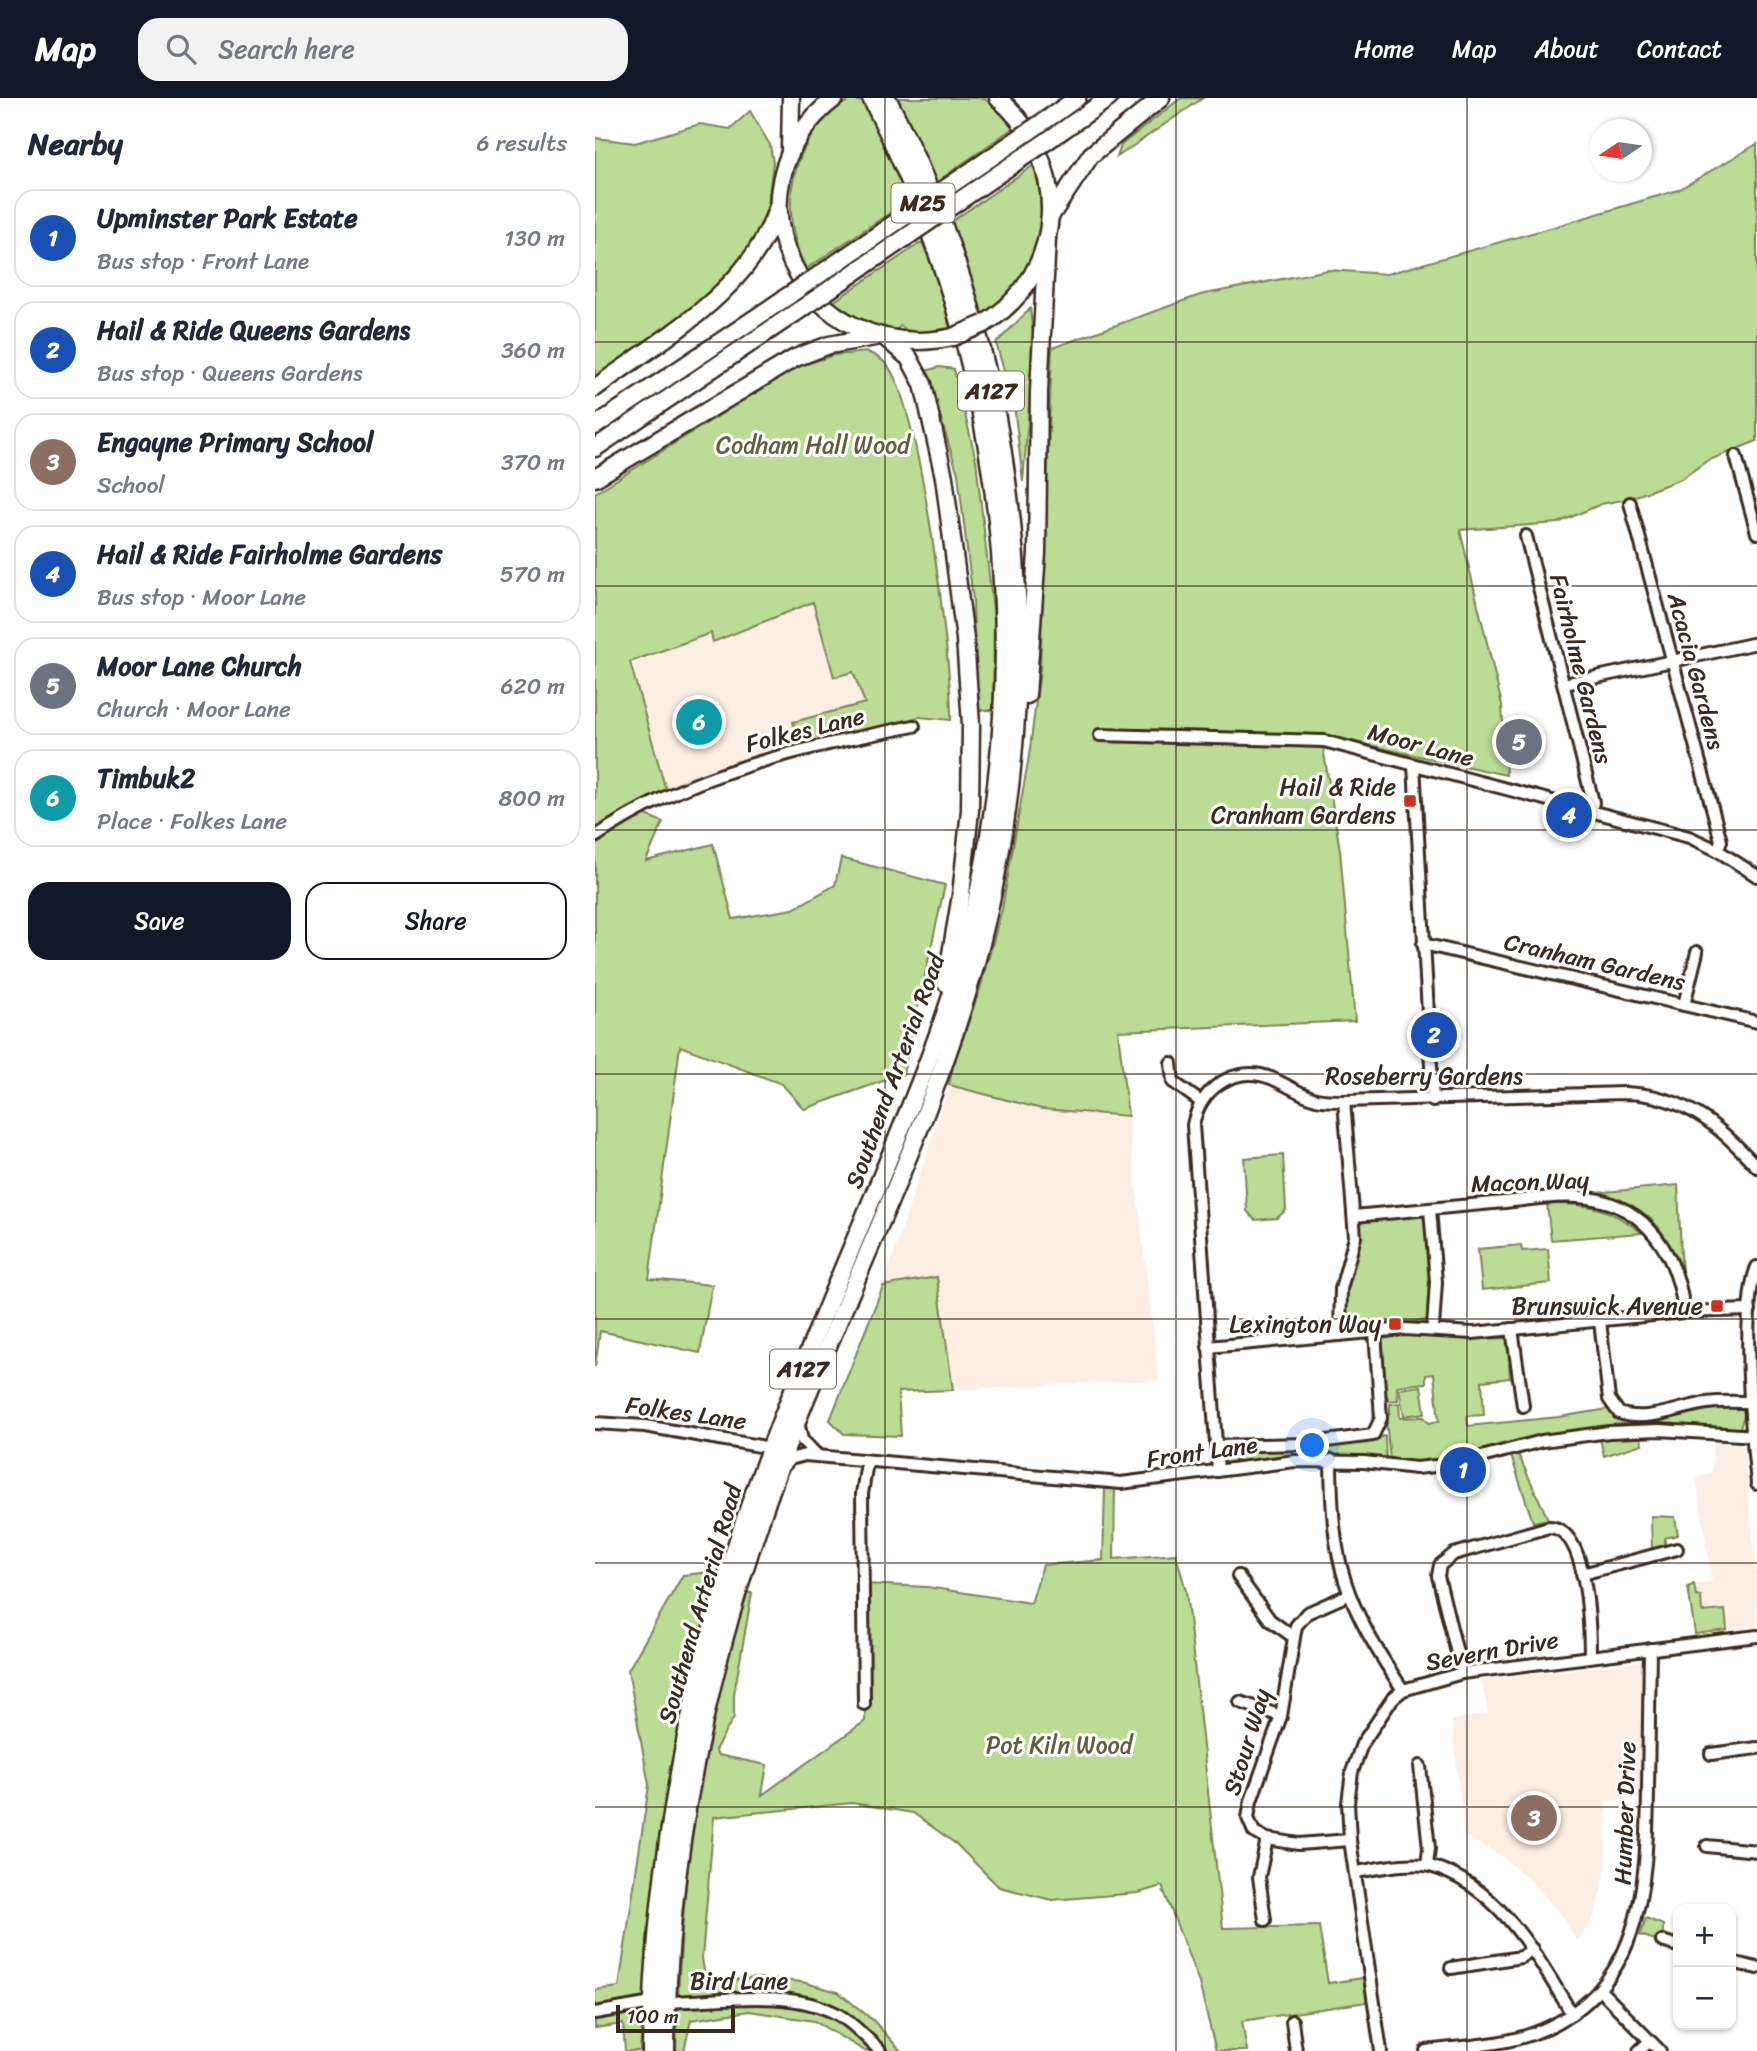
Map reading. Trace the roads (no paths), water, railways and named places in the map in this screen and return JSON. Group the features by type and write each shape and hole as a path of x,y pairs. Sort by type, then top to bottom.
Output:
{"highway":[{"path":"595,388 727,289 764,243 779,202 790,153 791,98"},
{"path":"790,153 807,126 835,98"},
{"name":"Southend Arterial Road","path":"666,2051 659,2003 670,1826 688,1723 728,1573 771,1448 921,1080 960,967 992,816 1003,700 1003,583 985,429 961,327 920,204 871,98"},
{"name":"Southend Arterial Road","path":"651,2051 689,1794 727,1629 775,1479 935,1086 973,971 999,858 1015,740 1019,634 1013,531 999,427 972,312 933,199 887,98"},
{"path":"973,971 997,898 1014,820 1030,668 1037,553 1039,391 1047,240 1051,215 1046,173 1037,145 1021,122 997,98"},
{"name":"M25","path":"595,426 1077,98"},
{"name":"M25","path":"595,448 1109,98"},
{"path":"1051,215 1091,155 1161,98"},
{"path":"779,202 784,243 805,287 834,315 883,339 909,358 918,371 937,441 963,626 971,724 970,810 961,895 947,977 921,1080"},
{"path":"595,478 795,358 829,345 883,339 921,342 953,337 984,324 1006,310 1024,289 1047,240"}],"street":[{"path":"1736,456 1757,533"},
{"name":"Acacia Gardens","path":"1630,503 1721,841 1717,850"},
{"name":"Fairholme Gardens","path":"1526,536 1593,802 1591,812"},
{"path":"1564,684 1757,643"},
{"name":"Folkes Lane","path":"595,838 620,820 699,783 757,762 819,745 914,726"},
{"name":"Moor Lane","path":"1100,735 1324,741 1689,837 1717,850 1757,876"},
{"path":"1413,765 1433,1101"},
{"name":"Cranham Gardens","path":"1423,944 1757,1022"},
{"path":"1684,1005 1697,952"},
{"path":"1171,1063 1173,1082 1201,1102 1193,1125 1218,1471"},
{"name":"Roseberry Gardens","path":"1201,1102 1221,1082 1248,1074 1269,1077 1315,1099 1344,1101 1433,1101 1625,1093 1663,1097 1712,1121 1757,1167"},
{"path":"1340,1335 1339,1302 1352,1251 1354,1216 1344,1101"},
{"name":"Macon Way","path":"1354,1216 1576,1197 1604,1201 1643,1221 1664,1247 1677,1278 1683,1312"},
{"path":"1430,1209 1436,1282 1433,1328"},
{"path":"1757,1267 1750,1286 1751,1402 1757,1484"},
{"path":"1208,1347 1433,1328 1473,1333 1683,1312 1750,1310"},
{"path":"1600,1321 1609,1399 1619,1413 1635,1416 1706,1403 1751,1402"},
{"path":"1513,1329 1523,1406"},
{"path":"1217,1446 1303,1444 1373,1435 1381,1418 1375,1332"},
{"path":"798,1418 802,1440 818,1456"},
{"name":"Folkes Lane","path":"595,1423 645,1426 771,1448"},
{"name":"Front Lane","path":"775,1479 790,1459 800,1455 1121,1483 1265,1464 1331,1460 1416,1468 1454,1464 1542,1441 1609,1432 1659,1430 1754,1436"},
{"path":"1331,1460 1334,1545 1347,1595 1374,1646 1403,1690"},
{"path":"864,1704 862,1493 867,1462"},
{"path":"1462,1673 1438,1576 1440,1565 1448,1556 1556,1527 1572,1541 1582,1574 1590,1622 1590,1655"},
{"path":"1582,1574 1677,1549"},
{"path":"1238,1576 1270,1620 1292,1636 1296,1626 1307,1613 1347,1595"},
{"name":"Stour Way","path":"1267,1839 1254,1832 1248,1811 1281,1716 1292,1636"},
{"name":"Severn Drive","path":"1381,2051 1350,1840 1349,1785 1356,1757 1372,1725 1403,1690 1462,1673 1757,1636"},
{"name":"Humber Drive","path":"1426,2051 1470,2048 1531,2034 1572,2014 1600,1990 1616,1968 1632,1934 1645,1882 1650,1649"},
{"path":"1240,1702 1281,1716"},
{"path":"1711,1754 1757,1748"},
{"path":"1420,1766 1429,1847 1427,1865"},
{"path":"1265,1920 1259,1877 1267,1839 1299,1844 1350,1840"},
{"path":"1707,1846 1757,1851"},
{"path":"1355,1871 1427,1865 1447,1873 1482,1895 1532,1949 1572,2014"},
{"path":"1662,1941 1673,1944"},
{"path":"1451,1968 1521,1957 1532,1949"},
{"path":"1736,1963 1757,1968"},
{"path":"1600,1990 1660,2051"},
{"name":"Bird Lane","path":"595,2013 659,2003 764,1999 800,2002 839,2015 880,2051"},
{"path":"1292,2021 1296,2051"},
{"path":"1639,2051 1649,2042"}],"place":[{"name":"Timbuk2","path":"699,722"},
{"name":"Moor Lane Church","path":"1519,742"},
{"name":"Hail & Ride Cranham Gardens","path":"1410,801"},
{"name":"Hail & Ride Fairholme Gardens","path":"1569,815"},
{"name":"Hail & Ride Queens Gardens","path":"1434,1035"},
{"name":"Brunswick Avenue","path":"1717,1306"},
{"name":"Lexington Way","path":"1395,1324"},
{"name":"Upminster Park Estate","path":"1463,1470"},
{"name":"Engayne Primary School","path":"1534,1818"}],"park label":[{"name":"Codham Hall Wood","path":"813,445"},
{"name":"Pot Kiln Wood","path":"1059,1745"}]}
